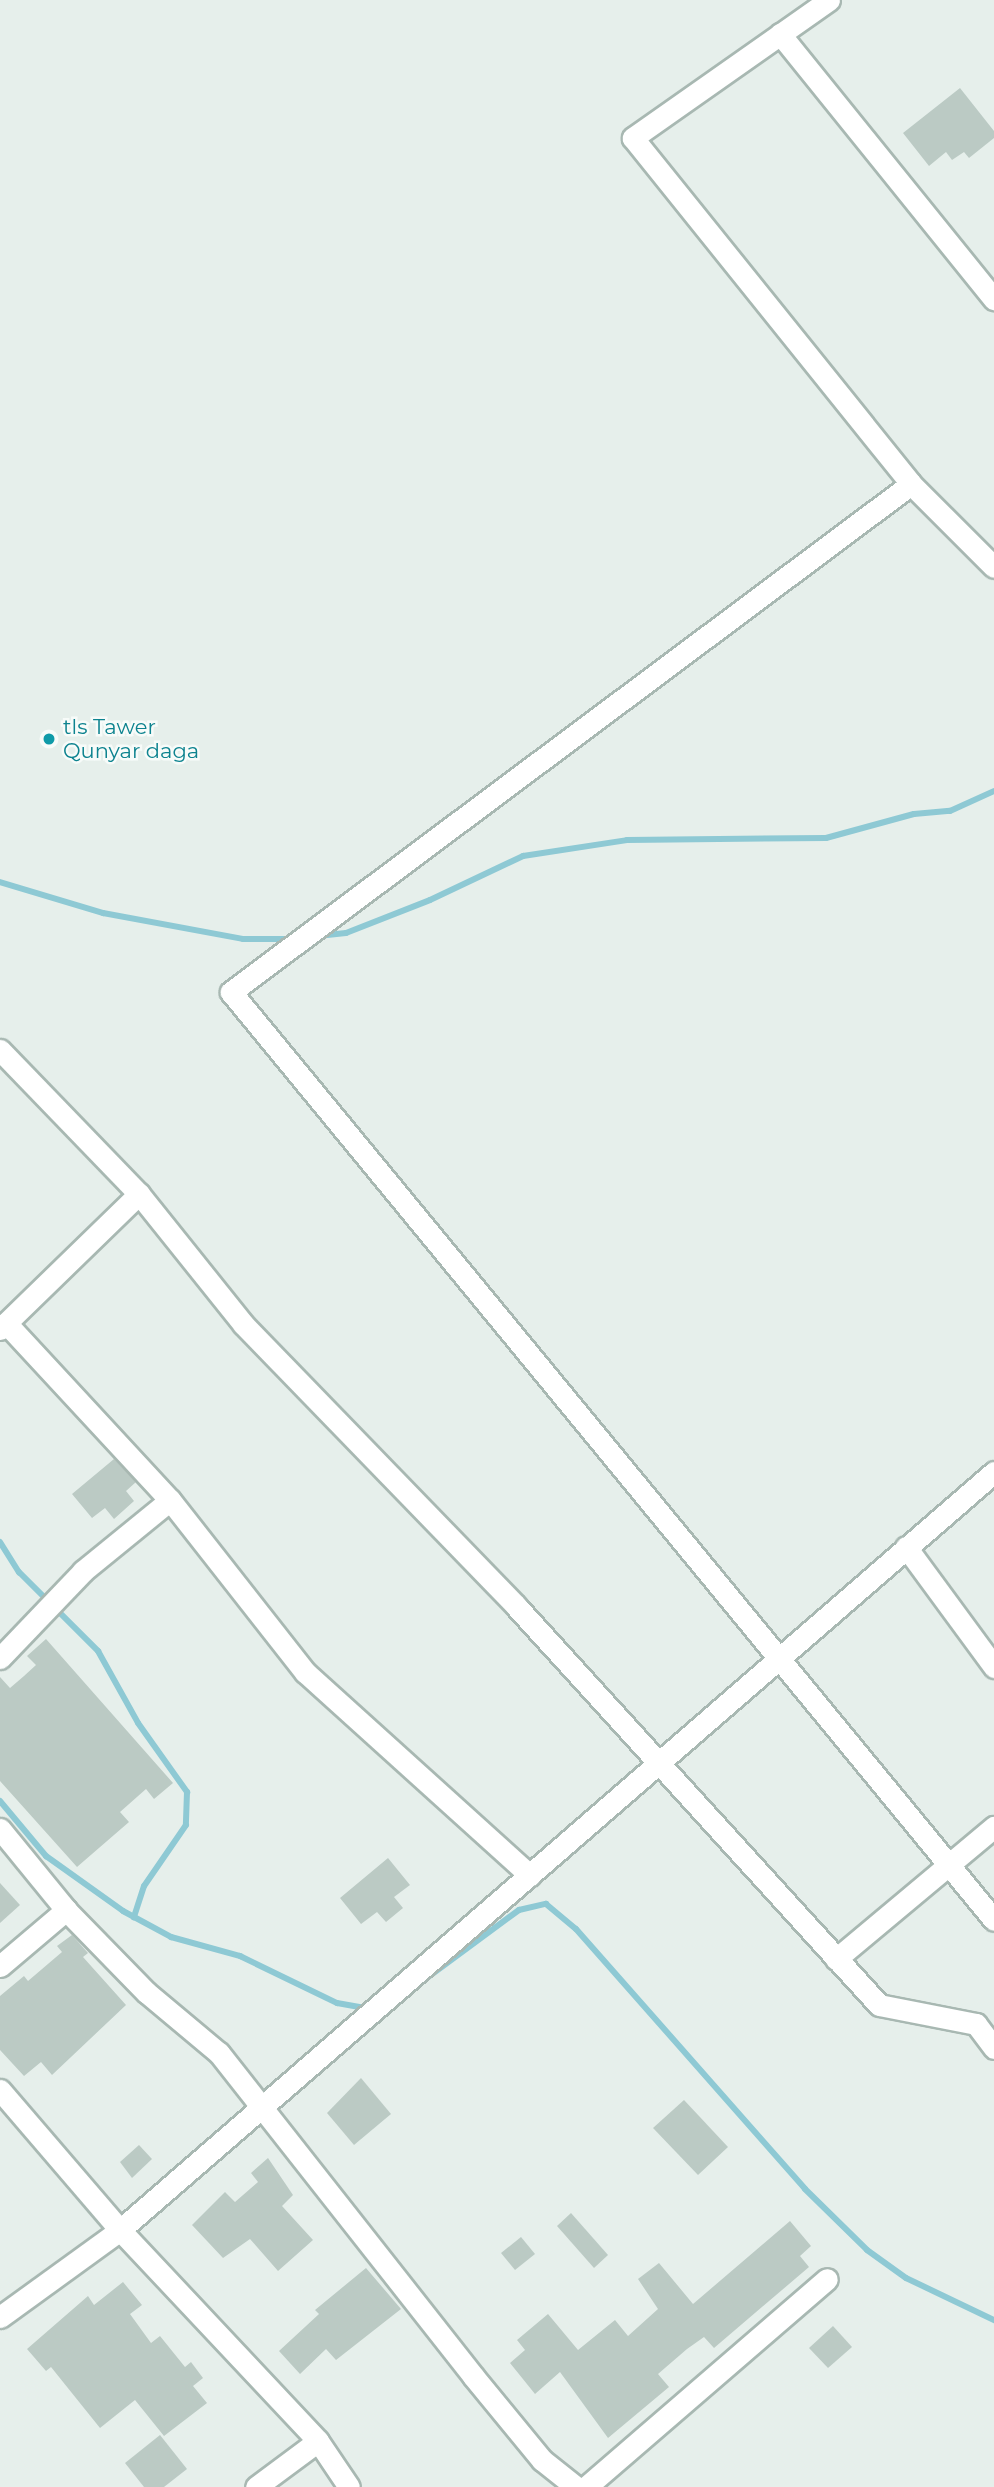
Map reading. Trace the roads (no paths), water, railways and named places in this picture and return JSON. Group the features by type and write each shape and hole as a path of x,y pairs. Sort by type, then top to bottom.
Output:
{"street":[{"path":"829,0 633,138 911,484 994,567"},
{"path":"780,34 994,299"},
{"path":"911,484 231,992 778,1657 947,1867 994,1920"},
{"path":"0,1050 139,1194 243,1324 516,1606 879,2006 976,2024 994,2048"},
{"path":"139,1194 3,1326 170,1500 305,1672 530,1875"},
{"path":"0,2317 120,2230 259,2105 660,1764 778,1657 994,1472"},
{"path":"0,1658 83,1571 170,1500"},
{"path":"906,1547 994,1667"},
{"path":"836,1959 994,1827"},
{"path":"0,1829 66,1910 146,1992 219,2053 542,2460 576,2487"},
{"path":"0,1966 66,1910"},
{"path":"0,2090 120,2230 318,2441 349,2487"},
{"path":"586,2487 827,2278"},
{"path":"256,2487 318,2441"}],"waterway":[{"path":"318,936 346,933 430,900 523,856 627,840 826,838 914,814 950,811 994,791"},
{"path":"0,882 103,913 243,939 290,939"},
{"path":"0,1542 19,1572 98,1651 138,1723 187,1792 186,1825 144,1886 134,1917"},
{"path":"0,1801 46,1856 123,1911 171,1937 240,1956 337,2003 364,2008"},
{"path":"424,1980 519,1910 546,1904 576,1929 805,2189 867,2250 906,2278 994,2320"}],"place":[{"name":"tls Tawer Qunyar daga","path":"49,739"}]}
